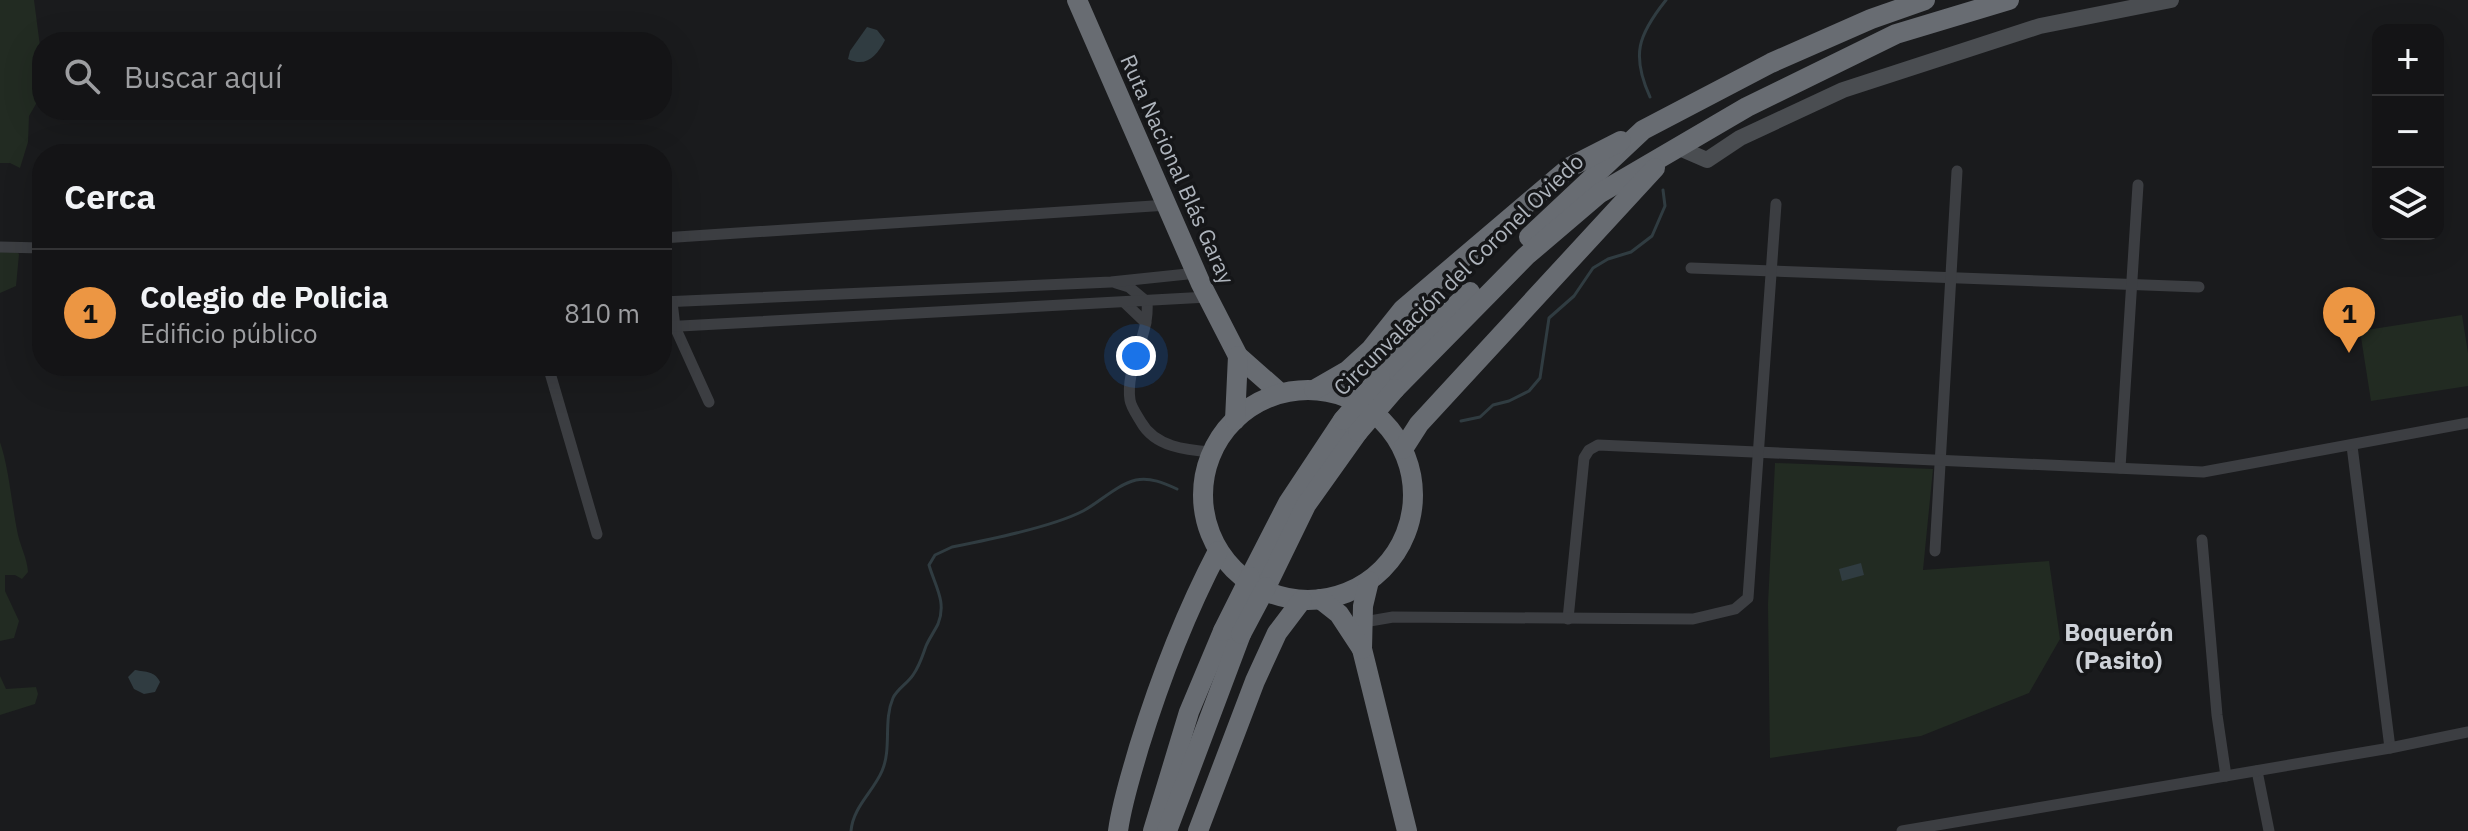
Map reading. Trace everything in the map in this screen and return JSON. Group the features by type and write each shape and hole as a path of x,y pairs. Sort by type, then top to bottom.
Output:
{"highway":[{"name":"Ruta Nacional Blás Garay","path":"1077,0 1197,273 1238,356 1280,393"},
{"name":"Circunvalación del Coronel Oviedo","path":"1153,831 1189,712 1258,582 1351,426 1387,383 1643,130 1771,63 1871,19 1925,0"},
{"name":"Circunvalación del Coronel Oviedo","path":"1387,383 1600,193 1747,107 1896,34 2009,0"},
{"path":"1314,390 1347,371 1371,349 1403,309 1570,167 1643,130"},
{"path":"1403,449 1419,424 1672,150"},
{"name":"Ruta Nacional Blás Garay","path":"1235,420 1238,356"},
{"path":"1314,390 1332,392 1367,407 1381,419 1403,449 1413,485 1410,522 1394,555 1369,581 1337,596 1311,600 1282,597 1246,580 1218,551 1209,533 1202,492 1212,452 1235,420 1264,399 1280,393 1314,390"},
{"path":"1118,831 1152,704 1188,608 1218,551"},
{"path":"1369,581 1363,606 1362,649 1407,831"},
{"path":"1311,600 1339,614 1362,649"},
{"path":"1198,831 1255,681 1277,633 1311,600"},
{"name":"Circunvalación del Coronel Oviedo","path":"1167,831 1232,632"}],"street":[{"path":"1672,150 1707,160 1740,138 1843,90 2040,26 2171,0"},
{"path":"1935,551 1957,171"},
{"path":"2120,468 2138,185"},
{"path":"1364,622 1393,617 1693,619 1735,609 1748,598 1776,204"},
{"path":"672,237 1169,205"},
{"path":"0,247 32,248"},
{"path":"1691,268 2199,287"},
{"path":"672,302 1111,282 1197,273"},
{"path":"1111,282 1129,287 1147,302"},
{"path":"807,295 815,320"},
{"path":"672,327 1208,297"},
{"path":"1147,302 1146,323 1132,377 1130,402 1147,432 1178,449 1212,452"},
{"path":"1125,303 1146,323"},
{"path":"672,334 709,402"},
{"path":"551,376 597,534"},
{"path":"1568,619 1584,458 1589,450 1598,445 2203,472 2468,423"},
{"path":"2352,446 2390,748"},
{"path":"2202,540 2217,715 2226,776"},
{"path":"1902,831 2468,732"},
{"path":"2257,771 2269,831"}],"shaded area":[{"path":"0,0 34,0 38,32 32,32 32,111 28,142 20,168 10,163 0,163"},
{"path":"867,27 877,30 885,40 882,46 866,61 848,59 850,51"},
{"path":"0,244 13,248 19,254 16,286 0,293"},
{"path":"2462,315 2468,353 2468,386 2371,401 2360,331"},
{"path":"0,442 28,572 22,579 5,575 5,591 19,621 14,638 0,641"},
{"path":"1775,463 1933,469 1923,570 2049,561 2060,639 2029,693 1921,736 1770,758 1768,604"},
{"path":"1861,563 1864,575 1842,581 1839,569"},
{"path":"135,670 158,678 160,682 155,692 144,694 134,689 128,677"},
{"path":"0,676 6,689 36,687 38,694 35,704 0,715"}],"waterway":[{"path":"1650,97 1641,69 1640,46 1649,24 1666,0"},
{"path":"1461,421 1480,417 1493,405 1529,391 1540,378 1549,318 1574,296 1593,268 1608,259 1631,252 1652,236 1665,206 1663,190"},
{"path":"851,831 855,814 878,779 885,762 888,716 893,698 911,678 938,624 941,608 939,594 929,565 935,555 952,547 1070,517 1136,480 1152,480 1177,489"}],"place":[{"name":"Colegio de Policia","path":"2349,353"}],"district":[{"name":"Boquerón (Pasito)","path":"2119,646"}]}
